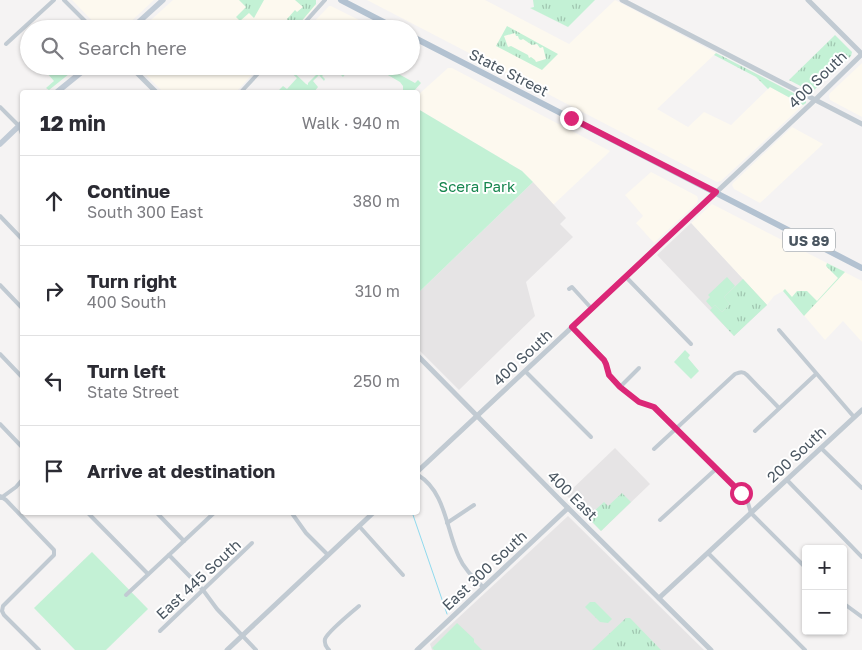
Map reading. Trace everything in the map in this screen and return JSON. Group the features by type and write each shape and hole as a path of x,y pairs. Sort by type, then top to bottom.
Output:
{"main road":[{"path":"142,20 163,0"},
{"path":"341,0 380,20"},
{"name":"State Street","path":"420,41 862,268"},
{"path":"59,90 78,75"},
{"path":"0,144 20,124"}],"street":[{"path":"32,20 54,0"},
{"path":"64,0 84,20"},
{"path":"307,20 325,0"},
{"path":"622,0 862,124"},
{"path":"808,0 862,54"},
{"path":"6,44 20,31"},
{"name":"400 South","path":"420,469 862,54"},
{"path":"139,75 154,90"},
{"path":"243,90 257,75"},
{"path":"0,108 20,124"},
{"path":"0,216 20,237"},
{"path":"626,276 691,344"},
{"path":"0,286 20,306"},
{"path":"569,289 572,287 592,309"},
{"path":"572,327 604,360 609,375 620,387 639,402 654,407 744,498 750,513 802,564"},
{"path":"779,330 816,374 859,415"},
{"path":"0,354 20,375"},
{"name":"400 East","path":"420,358 711,650"},
{"path":"620,387 639,368"},
{"path":"525,371 592,437"},
{"path":"654,449 735,374 740,372 747,375 779,408"},
{"path":"755,431 816,374"},
{"name":"200 South","path":"659,598 859,415"},
{"path":"0,424 20,445"},
{"path":"821,448 862,488"},
{"path":"660,520 716,469"},
{"path":"420,477 436,493 460,559 468,572 483,587"},
{"path":"787,480 862,557"},
{"path":"20,482 1,497 20,515"},
{"path":"447,523 474,506"},
{"name":"East 300 South","path":"417,650 425,645 483,587 568,508"},
{"path":"20,515 54,550 54,555 3,606 2,611 37,649"},
{"path":"90,515 148,574"},
{"path":"159,515 184,541"},
{"path":"126,595 212,515"},
{"path":"293,515 306,533 328,555"},
{"path":"227,650 371,515"},
{"path":"359,526 403,575"},
{"name":"East 445 South","path":"160,631 252,544"},
{"path":"708,553 805,650"},
{"path":"169,555 256,650"},
{"path":"329,650 325,642 327,635 359,606"},
{"path":"847,606 862,617"}],"shaded area":[{"path":"72,0 154,0 133,20 91,20"},
{"path":"173,0 316,0 315,7 303,20 151,20"},
{"path":"367,0 485,0 569,44 615,0 716,53 657,109 688,127 704,112 731,125 770,87 803,105 721,181 717,182 420,28 420,20 405,20"},
{"path":"331,6 359,20 316,20"},
{"path":"862,63 862,117 830,100 829,96"},
{"path":"448,68 452,68 610,151 553,205 522,171 420,110 420,93"},
{"path":"146,75 252,75 238,90 161,90"},
{"path":"792,127 823,144 760,203 734,189 733,183"},
{"path":"651,172 697,196 698,199 697,203 654,243 636,223 643,216 625,195"},
{"path":"533,182 566,218 560,224 573,237 526,282 535,316 459,390 420,351 420,291"},
{"path":"712,204 862,281 862,342 843,321 825,340 783,291 774,296 767,305 691,223"},
{"path":"691,223 767,305 734,336 657,255"},
{"path":"615,448 650,484 601,531 566,495"},
{"path":"568,516 704,650 432,650 430,644"}],"green space":[{"path":"239,0 264,0 254,18 249,13 239,20 236,17 246,7"},
{"path":"295,0 316,0 316,4 303,20 287,20 295,10 297,12 303,7"},
{"path":"533,0 595,0 568,27 530,8 534,7"},
{"path":"507,26 558,54 542,70 496,46","holes":["515,33 516,36 532,45 537,44 540,48 543,47 546,59 536,62 531,57 529,58 528,55 511,46 508,47 504,36"]},
{"path":"835,35 852,52 851,56 813,91 789,80"},
{"path":"716,53 803,98 806,100 806,103 803,105 770,87 768,89 756,77 714,55"},
{"path":"49,75 68,75 49,90 46,88 54,81"},
{"path":"294,75 296,75 308,85 316,75 319,75 313,81 318,87 316,90 279,90 283,86 287,89 297,78"},
{"path":"388,75 400,75 415,83 418,80 421,83 415,90 403,90 400,82"},
{"name":"Scera Park","path":"420,110 522,171 533,182 420,291"},
{"path":"827,263 845,272 804,316 783,291 785,289 792,297 797,291 807,291 817,301 838,278 826,266"},
{"path":"727,277 735,286 724,297 730,304 722,312 715,305 712,308 706,301 710,297 708,295"},
{"path":"743,279 767,305 734,336 710,310 715,305 722,312 730,304 724,297"},
{"path":"685,350 690,355 688,358 699,371 691,379 674,362"},
{"path":"622,493 631,502 601,531 570,499 575,494 593,512 604,502 608,506"},
{"path":"92,552 148,609 106,650 75,650 34,608"},
{"path":"590,602 595,602 612,619 608,623 600,622 585,607"},
{"path":"626,618 630,618 661,650 592,650"},
{"path":"457,623 474,639 474,642 482,650 434,650 432,648"}],"waterway":[{"path":"413,515 447,614"}],"route":[{"path":"571,118 716,192 572,327 604,360 607,372 620,387 639,402 654,407 741,493"}]}
